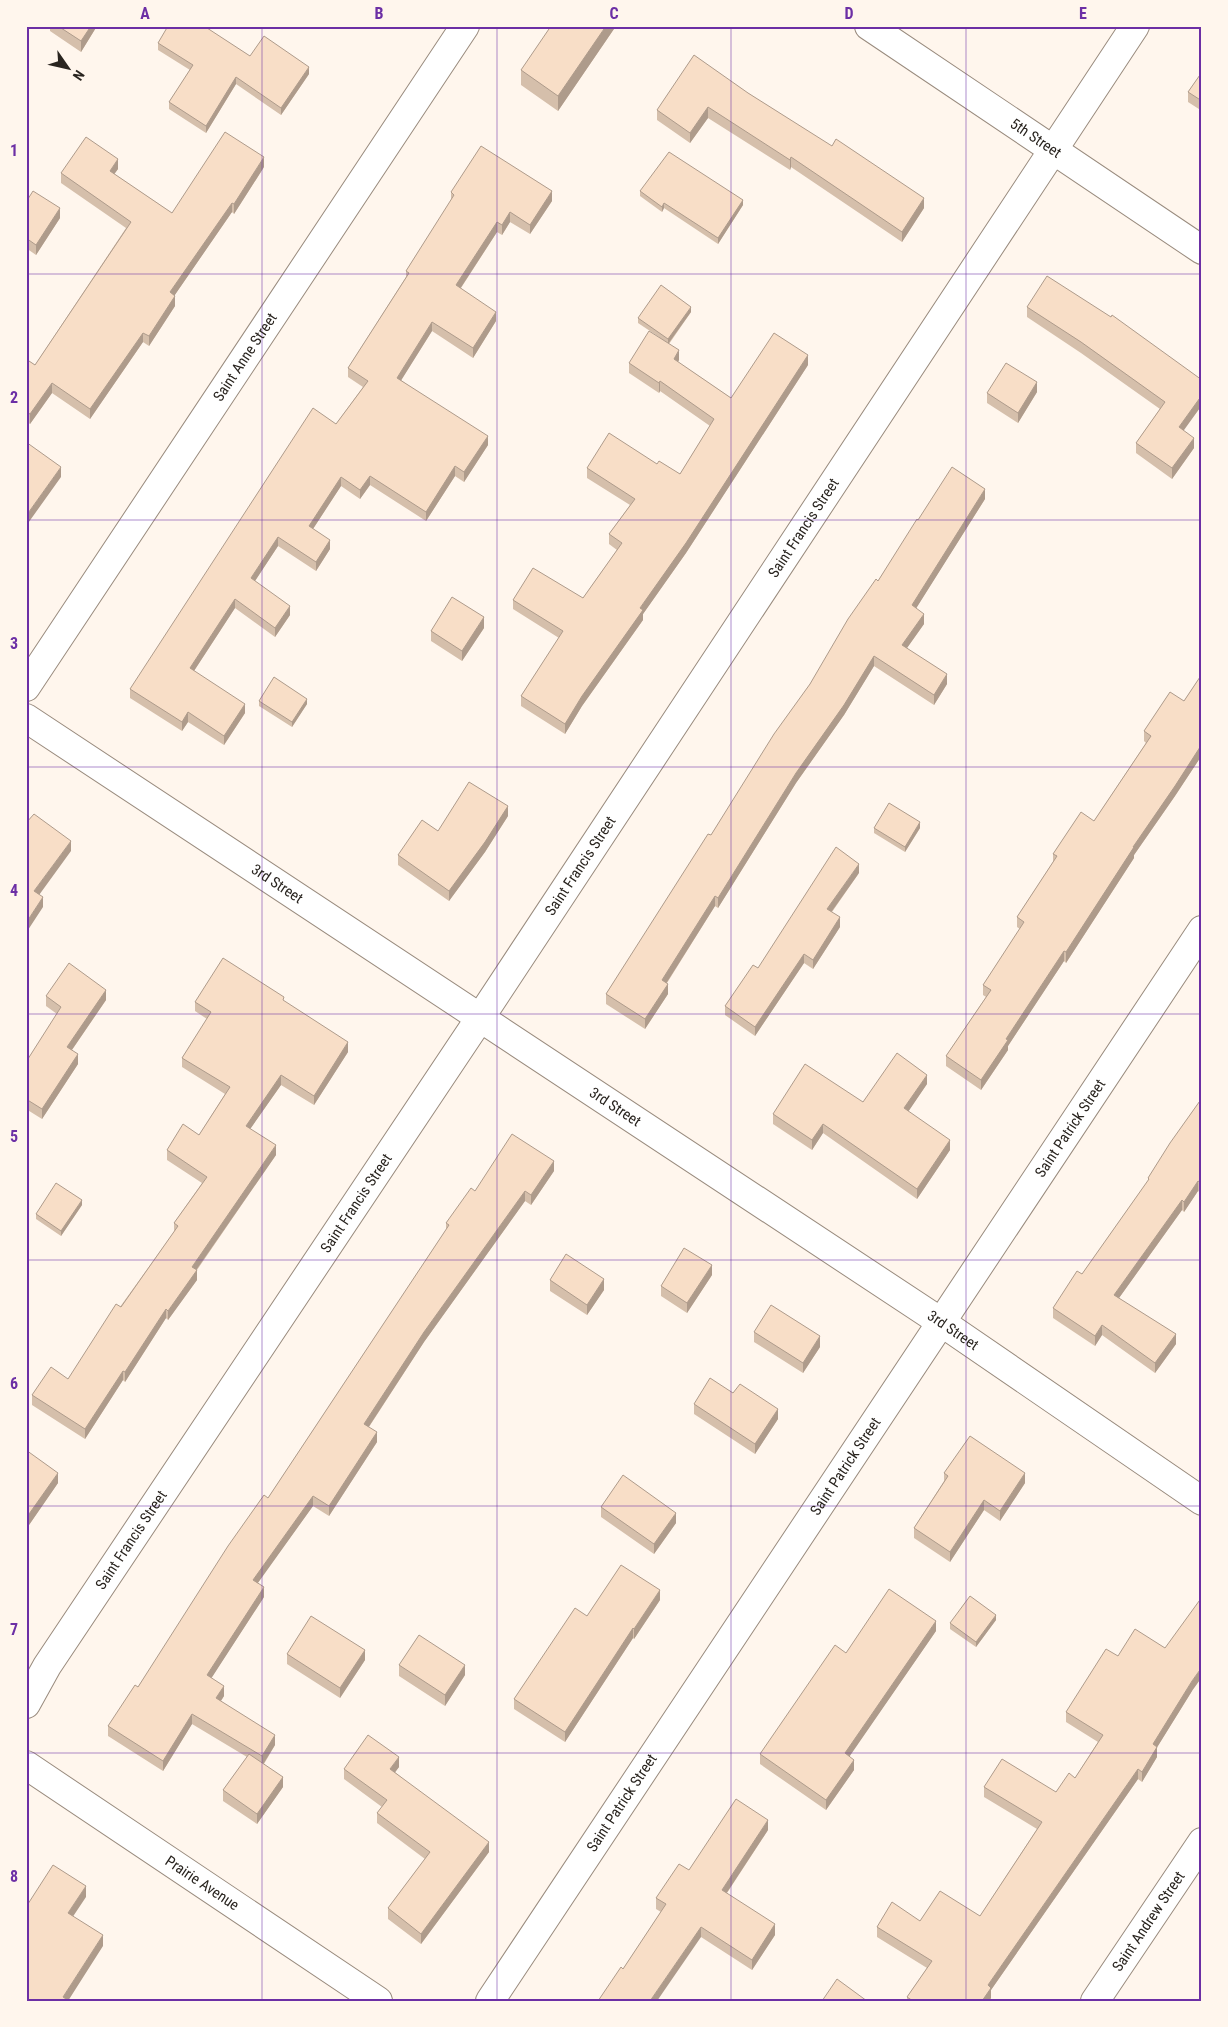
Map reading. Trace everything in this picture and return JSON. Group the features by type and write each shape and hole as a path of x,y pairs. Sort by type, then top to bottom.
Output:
{"street":[{"name":"Saint Anne Street","path":"26,686 465,26"},
{"name":"5th Street","path":"869,26 1202,250"},
{"name":"Saint Francis Street","path":"26,1704 47,1666 480,1018 1135,26"},
{"name":"3rd Street","path":"26,718 941,1322 1202,1502"},
{"name":"Saint Patrick Street","path":"490,2001 1202,930"},
{"name":"Prairie Avenue","path":"26,1765 378,2001"},
{"name":"Saint Andrew Street","path":"1095,2001 1202,1842"}],"building":[{"path":"58,26 91,26 81,41"},
{"path":"168,26 204,26 250,56 264,36 309,67 281,108 236,77 206,126 169,102 193,65 158,43"},
{"path":"551,26 606,26 558,96 521,70"},
{"path":"694,55 748,93 832,146 836,139 924,198 902,232 791,157 790,160 708,107 690,133 657,110"},
{"path":"1202,72 1202,101 1188,92"},
{"path":"225,132 264,157 234,204 232,203 170,292 175,296 149,336 143,333 90,409 52,383 30,414 26,412 26,359 35,365 131,222 61,173 86,137 118,159 110,171 172,213"},
{"path":"481,146 552,191 530,225 510,212 502,225 497,222 456,285 496,312 473,348 432,322 397,378 488,436 464,472 455,466 426,512 370,476 360,490 341,477 309,526 330,540 316,562 278,537 251,578 290,606 275,628 235,599 190,668 245,704 224,736 188,712 182,722 130,689 313,408 336,424 368,381 348,368 409,273 406,271 454,195 451,192"},
{"path":"669,152 743,200 718,238 664,203 662,207 640,191"},
{"path":"33,191 60,208 36,245 26,238 26,202"},
{"path":"1047,276 1111,317 1112,315 1202,380 1202,395 1179,427 1194,438 1172,468 1136,443 1165,402 1081,342 1027,307"},
{"path":"661,285 691,307 668,339 638,318"},
{"path":"649,331 679,350 674,359 731,398 774,333 808,355 686,543 640,608 643,610 582,696 565,724 521,696 563,631 513,600 533,568 583,598 622,543 609,534 635,499 587,468 609,433 657,464 659,461 680,474 714,419 660,381 659,383 629,363"},
{"path":"1006,363 1037,382 1018,413 987,393"},
{"path":"26,442 61,467 26,516"},
{"path":"952,467 985,489 912,605 924,614 902,645 947,674 934,695 874,656 844,705 796,773 718,898 715,896 662,980 668,984 645,1019 606,994 708,834 711,835 774,734 810,684 848,619 876,579 878,581"},
{"path":"452,597 484,617 462,651 431,631"},
{"path":"1202,674 1202,744 1066,952 1064,951 1006,1039 1008,1040 981,1080 946,1056 991,990 983,985 1024,922 1017,917 1057,856 1053,854 1081,812 1094,821 1151,736 1144,731 1170,692 1184,701"},
{"path":"274,677 307,699 292,722 259,701"},
{"path":"469,782 508,806 485,842 449,891 398,855 422,820 438,831"},
{"path":"889,803 920,822 905,847 874,828"},
{"path":"34,814 71,841 34,891 43,897 26,923 26,823"},
{"path":"836,847 859,864 827,909 840,917 813,960 804,954 755,1027 725,1006 753,965 758,968"},
{"path":"223,958 284,997 283,1000 348,1042 314,1096 281,1075 246,1126 276,1145 192,1267 197,1270 168,1311 166,1309 85,1429 32,1395 51,1367 68,1379 116,1304 121,1307 178,1226 174,1223 207,1177 167,1150 183,1124 199,1135 230,1087 182,1058 211,1012 195,1002"},
{"path":"69,963 106,990 67,1047 78,1054 42,1109 26,1099 26,1062 61,1007 46,996"},
{"path":"897,1053 927,1075 904,1108 950,1140 917,1189 823,1124 812,1140 773,1114 805,1064 863,1102"},
{"path":"1202,1098 1202,1182 1198,1181 1184,1202 1182,1200 1114,1295 1176,1334 1155,1363 1102,1325 1095,1336 1053,1308 1077,1271 1082,1274 1149,1179 1170,1143"},
{"path":"512,1134 554,1161 531,1195 525,1191 424,1332 364,1424 377,1432 329,1506 313,1496 253,1580 264,1587 207,1675 224,1686 216,1698 275,1735 262,1756 192,1714 163,1761 108,1726 135,1685 138,1687 228,1546 264,1495 268,1498 449,1225 446,1223 471,1188 475,1191"},
{"path":"56,1183 82,1200 61,1231 36,1214"},
{"path":"684,1248 712,1265 687,1303 661,1286"},
{"path":"566,1254 604,1279 587,1305 550,1280"},
{"path":"771,1305 820,1336 803,1363 754,1332"},
{"path":"710,1378 733,1393 740,1384 778,1409 755,1444 694,1404"},
{"path":"970,1436 1025,1473 1000,1511 984,1500 950,1552 914,1528 948,1476 944,1473"},
{"path":"26,1450 58,1473 29,1514 26,1513"},
{"path":"623,1475 676,1513 654,1544 601,1507"},
{"path":"621,1565 660,1590 565,1732 514,1699 575,1608 587,1616"},
{"path":"889,1589 936,1621 845,1753 854,1760 826,1800 760,1754 835,1645 846,1653"},
{"path":"970,1596 996,1615 976,1642 950,1623"},
{"path":"1202,1597 1202,1667 1153,1744 1157,1747 1142,1772 1138,1769 988,1985 991,1988 982,2001 913,2001 907,1997 932,1961 877,1927 892,1902 920,1921 940,1891 980,1916 1042,1822 984,1787 1002,1759 1056,1792 1069,1773 1075,1778 1103,1735 1066,1712 1106,1649 1118,1656 1135,1629 1165,1648"},
{"path":"311,1616 365,1650 340,1688 287,1654"},
{"path":"419,1635 465,1665 445,1695 399,1665"},
{"path":"368,1735 399,1757 390,1769 489,1842 421,1934 388,1908 430,1852 377,1813 387,1800 344,1769"},
{"path":"249,1754 283,1777 257,1814 223,1790"},
{"path":"736,1799 768,1820 722,1890 775,1924 752,1960 701,1927 650,2001 598,2001 621,1967 623,1969 666,1904 656,1898 679,1864 689,1870"},
{"path":"53,1865 86,1886 68,1913 103,1935 63,1997 69,2001 26,2001 26,1907"},
{"path":"837,1979 867,2001 822,2001"}]}
